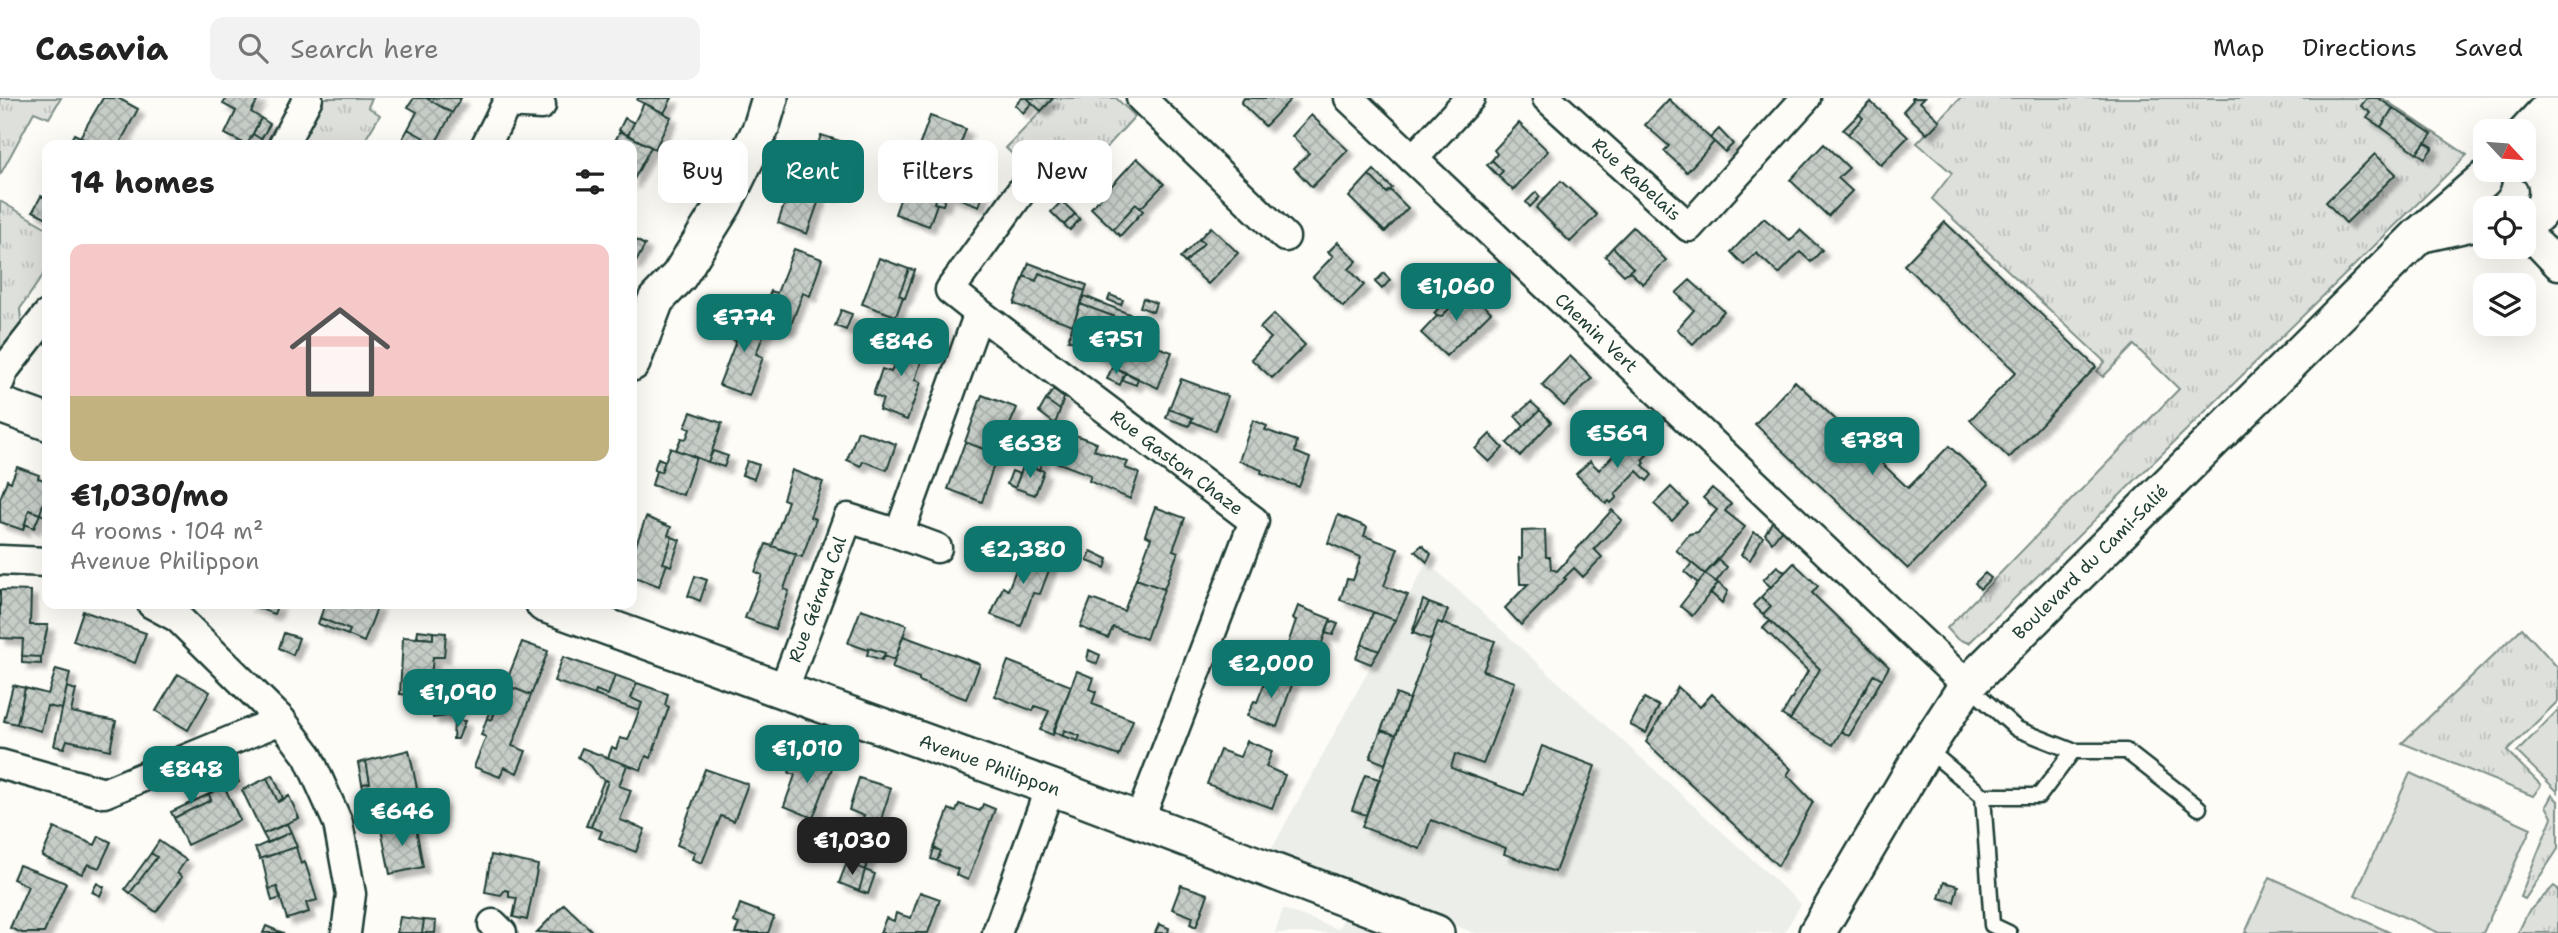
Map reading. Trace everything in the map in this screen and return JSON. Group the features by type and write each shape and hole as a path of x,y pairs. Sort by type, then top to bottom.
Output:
{"street":[{"path":"286,140 307,98"},
{"path":"637,338 644,304 679,276 724,204 761,128 770,98"},
{"path":"1141,98 1285,237"},
{"name":"Chemin Vert","path":"1349,98 1967,685"},
{"path":"1413,159 1470,98"},
{"name":"Rue Rabelais","path":"1547,98 1689,227 1806,98"},
{"path":"2536,122 2558,98"},
{"path":"488,140 507,103 541,105"},
{"name":"Boulevard du Cami-Salié","path":"1817,933 1926,748 1967,685 2419,234 2485,186"},
{"path":"2541,196 2558,265"},
{"path":"898,534 979,313 950,290 1012,203"},
{"path":"2419,234 2473,223"},
{"name":"Rue Gaston Chaze","path":"979,313 1254,521 1139,821"},
{"path":"0,381 4,370 42,321"},
{"path":"0,405 42,420"},
{"name":"Rue Gérard Cal","path":"783,691 848,518 937,548"},
{"path":"0,560 42,562"},
{"path":"161,609 178,618 281,720 308,756 338,823 351,894 346,933"},
{"name":"Avenue Philippon","path":"558,609 1050,787 1436,933"},
{"path":"0,764 104,793 281,720"},
{"path":"997,933 1050,787"}],"lane":[{"path":"1967,685 2017,729 2073,751 2126,751 2199,808"},
{"path":"1926,748 1983,796 2039,796 2073,751"},
{"path":"1983,796 1993,925 2009,933"}],"shaded area":[{"path":"1427,562 1801,904 1784,933 1475,933 1384,899 1382,893 1370,933 1275,933 1283,909 1338,929 1362,886 1353,888 1268,856"}],"green space":[{"path":"0,98 61,98 49,118 34,112 0,175"},
{"path":"323,98 372,98 368,107 380,115 365,140 300,140"},
{"path":"1054,98 1116,98 1135,116 1112,141 1014,140"},
{"path":"1960,98 2382,98 2467,155 1969,643 1957,639 1947,628 2179,389 2134,345 2103,377 2097,371 2105,362 1932,199 1952,173 1917,143"},
{"path":"1012,142 1012,154 1006,148"},
{"path":"0,201 42,225 42,276 20,309 22,330 0,357"},
{"path":"2522,628 2558,668 2558,701 2507,751 2541,785 2533,796 2402,743"},
{"path":"2558,710 2558,792 2517,752"},
{"path":"2410,773 2531,828 2483,933 2439,933 2355,895"},
{"path":"2552,795 2558,801 2558,849 2525,899 2520,897 2552,817 2546,806"},
{"path":"2270,877 2391,933 2245,933"},
{"path":"2554,886 2558,889 2558,933 2518,933 2528,912"}],"building":[{"path":"103,98 118,98 138,109 122,140 86,140 80,137"},
{"path":"227,98 259,98 251,112 261,118 250,140 237,140 225,134 236,111 223,104"},
{"path":"414,98 426,98 452,113 437,140 428,140 408,129 417,112 408,107"},
{"path":"426,98 461,98 452,113"},
{"path":"672,98 664,113 637,100"},
{"path":"1022,98 1027,98 1032,103 1023,113 1015,105"},
{"path":"1027,98 1053,98 1041,111"},
{"path":"1244,98 1291,99 1265,126 1241,103"},
{"path":"1912,98 1924,98 1920,102 1940,121 1927,134 1903,111"},
{"path":"2367,98 2378,98 2393,108 2381,127 2367,118 2371,113 2361,106"},
{"path":"1669,99 1714,142 1687,172 1664,151 1669,146 1645,125"},
{"path":"1871,102 1908,137 1881,165 1848,134 1863,118 1859,114"},
{"path":"644,103 671,117 655,149 628,135"},
{"path":"2393,108 2432,134 2417,153 2381,127"},
{"path":"1859,114 1863,118 1848,134 1843,130"},
{"path":"1311,115 1348,150 1312,187 1294,168 1309,153 1292,136"},
{"path":"930,116 966,129 962,140 921,140"},
{"path":"261,118 270,124 261,139 253,134"},
{"path":"625,118 634,123 628,135 619,130"},
{"path":"1519,123 1548,151 1513,190 1498,176 1503,171 1492,160 1497,154 1494,150"},
{"path":"408,129 428,140 402,140"},
{"path":"1719,129 1733,144 1725,152 1710,138"},
{"path":"620,131 651,147 637,174 637,140 616,140"},
{"path":"74,134 86,140 71,140"},
{"path":"821,135 836,140 819,140"},
{"path":"2425,142 2433,147 2425,158 2417,153"},
{"path":"1824,144 1849,168 1838,178 1852,191 1828,216 1790,180"},
{"path":"2375,154 2396,174 2346,223 2326,202"},
{"path":"1137,158 1164,184 1141,208 1136,204 1113,229 1091,208 1096,203 1112,203 1112,185"},
{"path":"1492,160 1503,171 1498,176 1487,165"},
{"path":"1374,170 1392,188 1387,193 1369,175"},
{"path":"1369,175 1387,193 1390,190 1408,208 1385,232 1349,197"},
{"path":"1561,181 1597,215 1570,242 1536,208"},
{"path":"1536,192 1540,197 1530,207 1526,202"},
{"path":"41,196 42,196 42,216 33,211"},
{"path":"785,203 818,203 807,234 778,223"},
{"path":"899,203 937,204 929,226 895,214"},
{"path":"1060,203 1064,203 1075,214 1064,225 1051,212"},
{"path":"1136,204 1143,211 1120,236 1113,229"},
{"path":"1075,214 1080,219 1070,230 1064,225"},
{"path":"1764,218 1790,241 1800,230 1822,250 1811,262 1800,252 1779,274 1756,253 1744,265 1731,252"},
{"path":"1945,222 2096,367 2009,458 1970,420 2016,372 1904,265"},
{"path":"1211,227 1238,253 1208,284 1185,263 1204,243 1199,239"},
{"path":"1633,227 1666,260 1643,284 1629,271 1633,268 1613,247"},
{"path":"1199,239 1204,243 1185,263 1180,258"},
{"path":"637,241 645,245 637,260"},
{"path":"1338,242 1357,261 1349,269 1364,285 1343,307 1313,277 1333,256 1328,252"},
{"path":"1613,247 1633,268 1624,275 1605,256"},
{"path":"794,249 822,259 810,296 803,293 789,330 759,319 771,291 777,293"},
{"path":"879,258 909,269 899,295 903,297 896,316 862,304"},
{"path":"1029,263 1087,285 1085,291 1039,273 1036,281 1024,276"},
{"path":"909,269 915,270 905,298 899,295"},
{"path":"1039,273 1085,291 1073,325 1014,304 1024,276 1036,281"},
{"path":"1384,273 1390,280 1382,289 1375,282"},
{"path":"1690,280 1724,311 1693,344 1677,329 1694,310 1676,293"},
{"path":"1462,283 1468,290 1441,317 1437,316 1434,313"},
{"path":"1468,290 1491,312 1446,356 1421,333"},
{"path":"1110,295 1123,300 1121,305 1108,300"},
{"path":"1084,296 1132,315 1129,322 1080,304"},
{"path":"1143,298 1156,303 1153,312 1140,307"},
{"path":"1080,304 1129,322 1118,352 1095,344 1093,349 1068,340"},
{"path":"841,310 852,314 846,330 835,326"},
{"path":"738,312 768,323 756,354 763,357 749,396 719,385 736,341 729,338"},
{"path":"1274,314 1305,345 1272,378 1251,359 1271,338 1260,328"},
{"path":"899,333 927,344 915,380 921,382 907,420 879,410 883,399 873,395 882,369 891,372 894,365 888,363"},
{"path":"1124,335 1172,352 1158,388 1112,367"},
{"path":"1095,344 1118,352 1114,361 1091,353"},
{"path":"1570,356 1592,378 1564,406 1542,385"},
{"path":"1112,367 1125,372 1120,385 1107,379"},
{"path":"1125,372 1138,378 1136,385 1122,380"},
{"path":"1181,379 1228,396 1215,431 1191,421 1193,418 1169,409"},
{"path":"1795,381 1908,488 1949,446 1989,484 1908,569 1755,424"},
{"path":"1053,390 1064,398 1060,410 1046,400"},
{"path":"982,395 1017,408 997,454 965,442"},
{"path":"1046,400 1060,410 1055,424 1039,412"},
{"path":"1531,402 1540,410 1524,426 1515,416"},
{"path":"1169,409 1193,418 1189,426 1166,418"},
{"path":"1540,410 1551,422 1520,456 1507,443"},
{"path":"691,412 722,423 708,462 676,450 681,438 686,439 690,429 685,427"},
{"path":"1253,420 1267,426 1265,430 1297,441 1295,452 1310,458 1299,487 1261,473 1262,470 1239,461"},
{"path":"1059,429 1097,443 1094,450 1128,462 1125,468 1139,473 1130,499 1089,481 1091,475 1048,459"},
{"path":"858,431 896,444 887,470 863,461 861,466 847,460"},
{"path":"1636,432 1648,445 1643,450 1647,455 1642,460 1652,475 1647,481 1637,471 1615,494 1617,497 1606,504 1576,474 1590,461 1599,470"},
{"path":"1490,434 1503,448 1489,462 1475,449"},
{"path":"965,442 997,454 982,502 948,489"},
{"path":"670,448 696,457 683,495 652,485 656,471 661,472"},
{"path":"713,451 728,456 724,467 708,462"},
{"path":"1030,453 1043,457 1039,470 1026,464"},
{"path":"658,458 665,461 661,472 654,470"},
{"path":"747,461 759,465 754,479 742,475"},
{"path":"1024,464 1044,471 1035,495 1015,488"},
{"path":"17,467 39,475 38,478 42,479 40,514 29,510 23,530 0,522 0,499 7,480 11,482"},
{"path":"792,470 823,482 810,517 816,519 802,557 772,546 788,501 783,499"},
{"path":"1012,471 1020,474 1015,488 1007,484"},
{"path":"1671,487 1688,504 1672,521 1654,504"},
{"path":"1712,488 1731,504 1725,511 1745,527 1705,574 1676,550 1689,534 1698,532 1717,510 1703,498"},
{"path":"1155,507 1185,518 1173,550 1178,552 1164,589 1136,579 1151,538 1145,535"},
{"path":"29,510 40,514 34,528 25,524"},
{"path":"1612,510 1622,520 1594,549 1602,557 1583,577 1574,568 1521,625 1505,608 1528,584 1520,584 1522,531 1545,530 1546,557 1550,557 1551,569 1557,571"},
{"path":"1338,515 1367,527 1364,536 1398,548 1384,586 1408,595 1395,620 1340,600 1347,579 1353,580 1361,557 1328,543"},
{"path":"646,517 671,527 668,535 672,537 663,563 667,564 659,586 637,578 637,542"},
{"path":"1773,520 1782,529 1772,542 1765,534"},
{"path":"1754,532 1763,537 1750,560 1741,555"},
{"path":"672,537 680,540 671,566 663,563"},
{"path":"766,544 796,554 784,589 789,591 775,629 745,618 762,575 755,572"},
{"path":"1422,545 1431,554 1427,562 1415,551"},
{"path":"1025,546 1054,557 1040,594 1033,593 1021,626 991,615 1003,587 1008,590"},
{"path":"1091,551 1108,559 1105,568 1087,561"},
{"path":"1719,560 1727,567 1716,582 1705,574"},
{"path":"1692,563 1705,574 1698,583 1685,572"},
{"path":"1794,563 1818,586 1812,593 1889,667 1882,679 1874,674 1833,745 1790,720 1820,669 1763,614 1771,606 1761,597"},
{"path":"1777,566 1785,572 1771,587 1763,580"},
{"path":"1985,573 1991,578 1980,589 1975,583"},
{"path":"1705,574 1718,583 1692,616 1680,606"},
{"path":"695,576 707,580 700,601 688,596"},
{"path":"1136,579 1164,589 1146,639 1113,627 1108,638 1080,627 1091,599 1124,611"},
{"path":"1718,583 1728,591 1722,603 1711,593"},
{"path":"0,590 31,591 30,625 48,625 41,657 22,656 23,639 0,638"},
{"path":"1761,597 1771,606 1763,614 1753,605"},
{"path":"1423,600 1429,603 1412,633"},
{"path":"1429,603 1448,610 1442,624 1438,622 1431,640 1413,633"},
{"path":"1298,606 1331,619 1316,658 1287,647"},
{"path":"260,609 276,609 274,614"},
{"path":"323,609 376,609 364,642 348,635 350,630 320,618"},
{"path":"861,609 907,625 895,660 884,656 885,653 848,643"},
{"path":"83,611 146,633 135,663 73,641"},
{"path":"1373,612 1395,620 1379,651 1362,644"},
{"path":"320,618 350,630 348,635 318,624"},
{"path":"1330,621 1338,624 1333,635 1325,633"},
{"path":"1770,621 1820,669 1790,720 1782,715 1808,671 1763,628"},
{"path":"1438,622 1495,641 1483,671 1515,682 1483,764 1455,754 1451,768 1524,795 1542,746 1595,766 1555,872 1504,854 1506,848 1431,820 1420,849 1362,827"},
{"path":"418,630 433,632 433,639 417,637"},
{"path":"433,632 446,633 444,657 433,657 429,697 400,694 403,637 433,639"},
{"path":"284,633 299,638 293,655 279,648"},
{"path":"903,636 980,664 966,699 892,668"},
{"path":"522,642 548,651 531,695 505,685"},
{"path":"1362,644 1379,651 1371,664 1356,658"},
{"path":"869,648 885,653 882,660 867,655"},
{"path":"1089,650 1100,655 1097,664 1087,660"},
{"path":"22,656 41,657 41,664 22,663"},
{"path":"563,657 615,675 608,695 596,690 595,695 554,681"},
{"path":"1008,661 1071,686 1053,735 1040,730 1049,711 1035,706 1033,711 995,696"},
{"path":"56,669 70,673 62,709 47,706 41,731 17,724 25,688 48,694"},
{"path":"1077,671 1094,678 1090,689 1096,692 1092,704 1133,720 1119,756 1078,741 1080,736 1064,730 1063,736 1053,732"},
{"path":"1269,672 1293,682 1277,727 1247,716 1254,701 1257,702"},
{"path":"178,674 210,692 188,730 156,711"},
{"path":"1874,674 1882,679 1849,736 1841,731"},
{"path":"615,675 637,683 631,698 642,703 639,711 595,695 596,690 608,695"},
{"path":"637,683 668,694 665,705 669,707 651,758 646,756 641,770 608,758 612,747 616,749 620,738 628,740 642,703 631,698"},
{"path":"504,684 531,695 512,746 526,751 517,773 504,767 500,777 474,767 486,737 481,735 487,718 492,720"},
{"path":"13,685 25,688 17,724 4,721"},
{"path":"67,687 76,690 71,712 116,721 110,750 67,740 64,748 54,746"},
{"path":"1678,687 1700,707 1712,694 1791,769 1787,775 1813,802 1778,866 1646,742"},
{"path":"1396,694 1409,699 1396,735 1381,730"},
{"path":"496,696 500,698 492,720 487,718"},
{"path":"1644,698 1659,706 1646,733 1630,725"},
{"path":"446,707 448,716 433,718 432,710"},
{"path":"454,720 465,721 458,739 453,739"},
{"path":"1064,730 1080,736 1078,741 1063,736"},
{"path":"1381,730 1396,735 1385,764 1370,758"},
{"path":"1247,741 1272,751 1266,767 1285,775 1272,808 1207,784 1220,750 1240,757"},
{"path":"582,748 627,765 619,786 631,790 620,820 645,829 636,852 599,838 602,831 591,827 608,781 599,777 591,766 578,757"},
{"path":"409,750 417,788 404,791 407,807 394,809 391,796 366,800 362,784 370,783 366,761"},
{"path":"796,754 832,768 813,818 784,806 795,775 789,773"},
{"path":"366,761 370,783 362,784 358,763"},
{"path":"232,766 239,782 229,787 222,771"},
{"path":"705,769 748,784 734,821 721,816 702,863 692,859 695,852 677,845"},
{"path":"273,775 283,798 278,802 267,778"},
{"path":"1365,775 1379,779 1366,815 1352,810"},
{"path":"267,778 278,802 289,796 299,818 263,834 242,790"},
{"path":"859,778 891,788 865,870 847,862 864,816 849,810"},
{"path":"604,780 608,781 591,827 586,826"},
{"path":"224,786 240,820 187,845 174,818 211,800 209,794"},
{"path":"209,794 211,800 174,818 171,812"},
{"path":"391,796 394,809 376,813 374,798"},
{"path":"442,800 440,823 422,827 417,805"},
{"path":"959,804 980,811 983,804 995,809 968,880 956,875 958,869 937,861 941,851 934,848 949,809 956,812"},
{"path":"415,822 423,867 390,874 381,829"},
{"path":"287,824 291,832 268,843 263,834"},
{"path":"54,828 95,845 99,836 111,842 99,868 88,864 82,874 42,856"},
{"path":"291,832 297,847 260,859 255,848"},
{"path":"159,841 186,860 177,873 182,877 156,912 130,893 157,857 151,853"},
{"path":"296,847 301,864 305,862 317,900 306,903 309,912 287,919 277,887 269,889 262,858"},
{"path":"934,848 941,851 937,861 931,859"},
{"path":"151,853 157,857 130,893 125,889"},
{"path":"491,855 538,865 527,920 513,917 517,898 509,897 509,891 505,890 501,895 485,892"},
{"path":"847,862 865,870 859,891 839,883"},
{"path":"19,865 66,883 44,933 22,933 10,928 28,886 13,879"},
{"path":"865,870 875,874 868,894 859,891"},
{"path":"1944,882 1958,886 1954,902 1939,898"},
{"path":"97,883 104,887 100,896 92,892"},
{"path":"1181,885 1208,894 1196,927 1190,924 1193,917 1172,909"},
{"path":"277,887 281,898 272,901 269,889"},
{"path":"920,892 940,899 928,933 880,933 886,918 894,921 896,913 911,918"},
{"path":"564,904 591,930 592,933 537,932"},
{"path":"740,904 774,917 768,933 735,933 739,924 734,922"},
{"path":"400,917 424,920 422,933 397,933"},
{"path":"424,920 436,921 435,933 422,933"},
{"path":"1159,924 1169,928 1168,933 1155,933"},
{"path":"266,926 278,931 284,933 263,933"}]}
